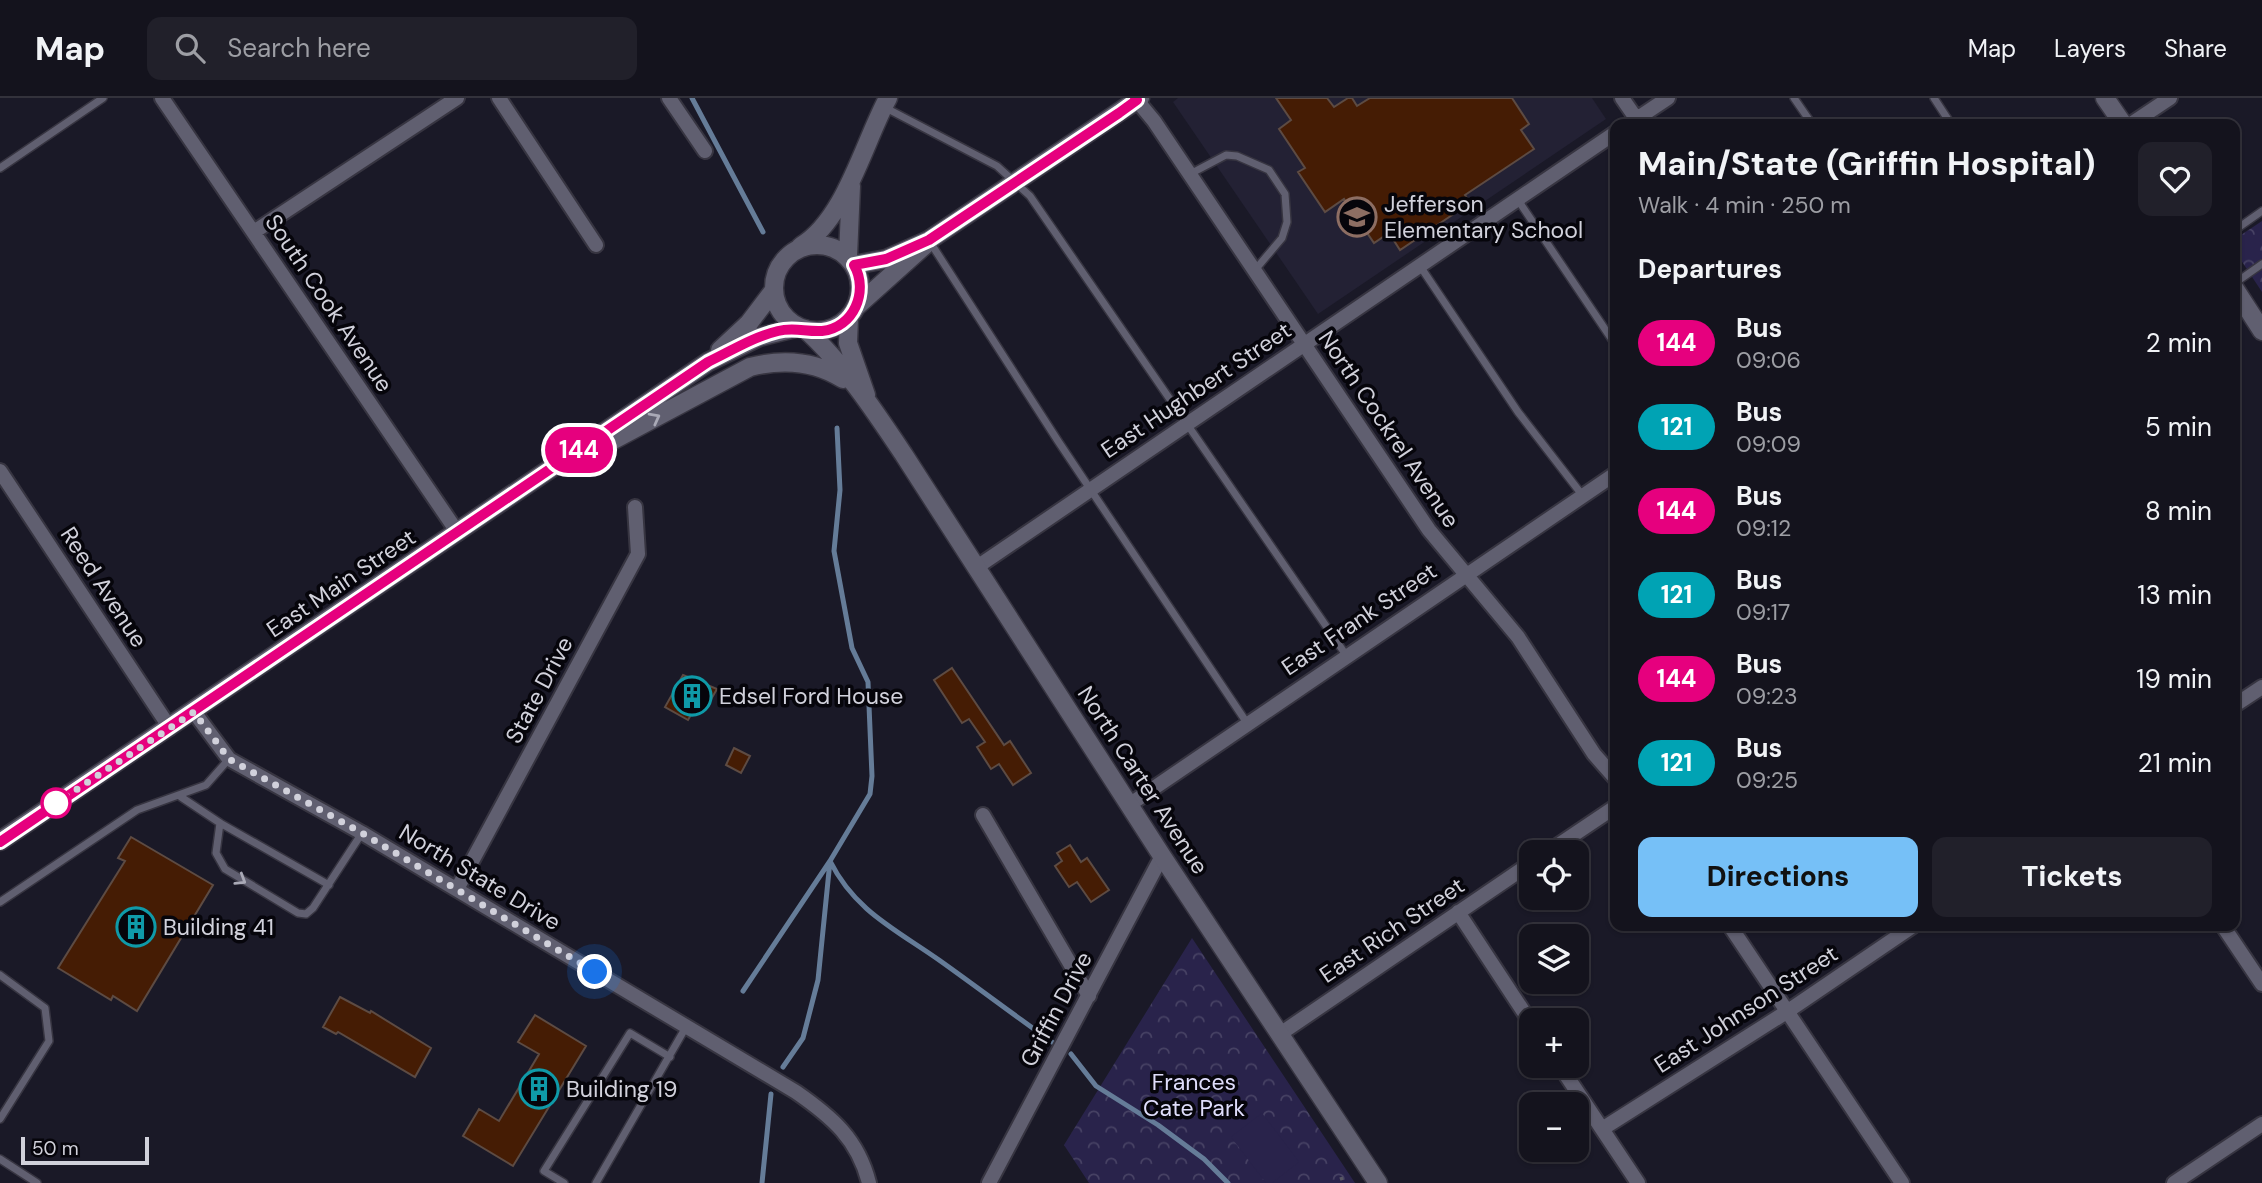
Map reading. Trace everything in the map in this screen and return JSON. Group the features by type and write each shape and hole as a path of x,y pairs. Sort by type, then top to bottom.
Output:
{"street":[{"name":"South Cook Avenue","path":"162,98 458,533"},
{"path":"254,232 457,98"},
{"path":"499,98 596,245"},
{"path":"669,98 705,151"},
{"path":"1622,98 1633,119"},
{"path":"1640,119 1668,98"},
{"path":"2105,98 2120,119"},
{"path":"2138,119 2170,98"},
{"path":"799,248 816,244 833,247 851,260 886,259 929,240 1138,99"},
{"name":"North Cockrel Avenue","path":"1138,99 1429,530 1518,637 1594,754 1610,772"},
{"path":"886,102 832,217 815,238 779,266 774,290 777,304 785,317 802,328 822,331 837,327 911,261 929,240"},
{"name":"East Hughbert Street","path":"977,567 1610,137"},
{"path":"853,173 846,240 861,289 853,312"},
{"name":"East Main Street","path":"708,362 749,323 774,290"},
{"path":"2240,297 2262,331"},
{"name":"North Carter Avenue","path":"853,312 848,343 869,402"},
{"name":"East Main Street","path":"0,841 530,485 708,362 759,337 802,328"},
{"name":"North Carter Avenue","path":"802,328 820,343 851,384 869,402 1162,856 1378,1183"},
{"path":"530,485 750,367 767,363 808,364 833,372 851,384"},
{"name":"Reed Avenue","path":"0,471 170,728"},
{"name":"East Frank Street","path":"1129,804 1610,477"},
{"name":"State Drive","path":"457,889 638,554 635,507"},
{"path":"2240,702 2262,687"},
{"name":"North State Drive","path":"194,712 229,759 457,889 687,1026 831,1116 858,1149 869,1183"},
{"path":"1566,840 1610,810"},
{"path":"983,815 1089,996"},
{"name":"Griffin Drive","path":"989,1183 1162,856"},
{"name":"East Rich Street","path":"1280,1034 1519,871"},
{"path":"1458,912 1521,1008"},
{"path":"1733,931 1902,1183"},
{"name":"East Johnson Street","path":"1602,1129 1788,1011 1906,931"},
{"path":"2226,931 2262,984"},
{"path":"1568,1078 1638,1183"},
{"path":"2174,1183 2262,1124"}],"lane":[{"path":"0,168 103,98"},
{"path":"1794,98 1809,119"},
{"path":"1934,98 1948,119"},
{"path":"886,102 997,166 1031,198 1346,655"},
{"path":"1190,174 1226,155 1237,156 1269,170 1285,194 1287,222 1282,238 1255,270"},
{"path":"1518,200 1610,337"},
{"path":"2240,226 2262,211"},
{"path":"929,240 1247,723"},
{"path":"2240,279 2262,264"},
{"path":"1420,265 1511,403 1583,496"},
{"path":"0,902 121,819 148,804 181,797 206,785 229,759"},
{"path":"181,797 220,823 329,885"},
{"path":"220,823 216,853 225,869 298,913 306,914 329,885 362,833"},
{"path":"0,975 45,1009 49,1041 0,1119"},
{"path":"596,1183 687,1026"},
{"path":"564,1183 544,1171 630,1033 670,1058"},
{"path":"0,1158 37,1183"}],"path":[{"path":"1341,1177 1343,1183"}],"shaded area":[{"name":"Jefferson Elementary School","path":"1178,98 1592,98 1606,119 1318,314 1173,102"}],"green space":[{"path":"2262,221 2262,292 2240,259 2240,236"},
{"name":"Frances Cate Park","path":"1192,938 1355,1183 1089,1183 1064,1145"},
{"path":"1262,1113 1299,1162 1272,1183 1266,1183 1231,1137"}],"building":[{"path":"1276,98 1327,98 1334,107 1348,98 1352,98 1357,106 1370,98 1512,98 1529,124 1521,130 1534,149 1465,195 1470,203 1400,250 1389,233 1374,243 1344,199 1325,212 1298,172 1305,168 1279,129 1291,120"},
{"path":"952,668 1004,745 1010,741 1031,773 1013,785 999,764 991,769 977,747 985,742 969,719 962,723 934,680"},
{"name":"Edsel Ford House","path":"683,675 717,689 706,708 698,703 688,720 665,707"},
{"path":"734,748 750,756 741,773 726,765"},
{"name":"Building 41","path":"131,837 213,885 137,1011 113,996 111,1000 58,968 125,861 118,858"},
{"path":"1070,845 1081,862 1087,858 1109,890 1091,902 1077,882 1069,887 1055,866 1062,861 1057,853"},
{"path":"340,997 370,1013 371,1011 431,1048 415,1077 338,1032 336,1034 323,1027"},
{"name":"Building 19","path":"535,1015 586,1046 513,1166 463,1136 479,1109 499,1121 539,1054 518,1042"}],"waterway":[{"path":"692,98 763,232"},
{"path":"783,1067 803,1038 818,980 830,861 870,794 872,776 868,682 852,648 834,551 840,490 837,428"},
{"path":"743,991 830,861 851,893 877,918 1052,1042"},
{"path":"1071,1054 1096,1086 1158,1125 1204,1159 1228,1183"},
{"path":"762,1183 771,1094"}],"bus line":[{"name":"144","path":"0,842 708,362 759,337 781,330 799,327 822,331 837,327 857,306 861,289 854,265 886,259 929,240 1119,113 1137,100 1135,98"}],"place":[{"name":"Jefferson Elementary School","path":"1357,217"},
{"name":"Edsel Ford House","path":"692,696"},
{"name":"Building 41","path":"136,927"},
{"name":"Building 19","path":"539,1089"}],"route":[{"path":"56,803 194,712 229,759 362,833 595,972"}]}
